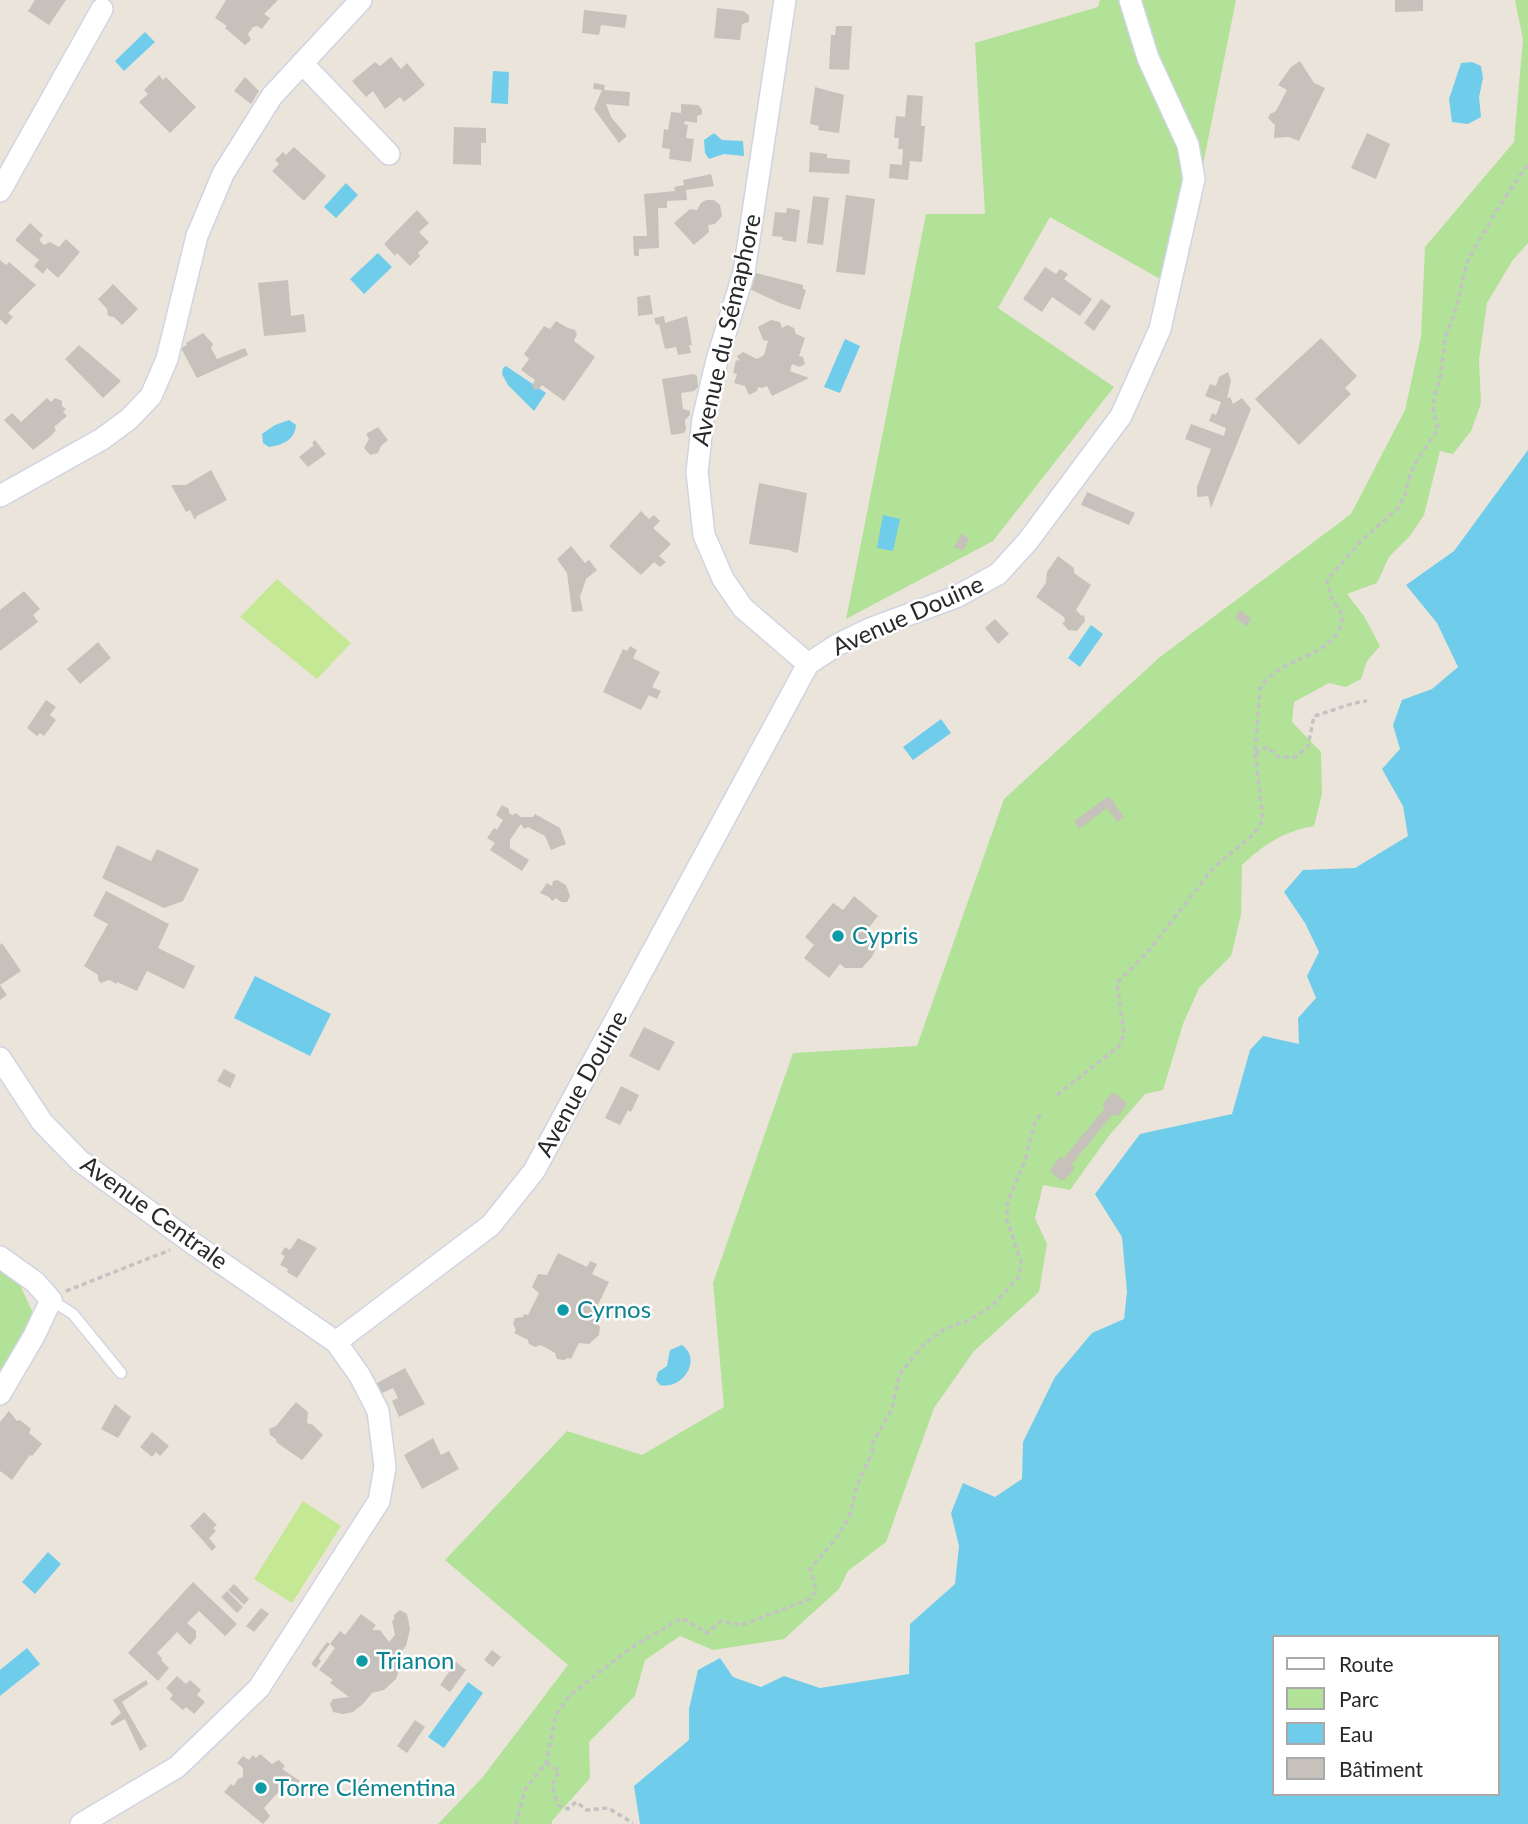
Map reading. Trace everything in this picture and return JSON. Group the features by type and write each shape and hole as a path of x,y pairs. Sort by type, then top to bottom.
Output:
{"street":[{"path":"0,496 102,439 129,419 151,396 167,359 197,236 223,174 272,96 361,0"},
{"name":"Avenue du Sémaphore","path":"785,0 744,272 714,372 703,419 697,472 704,535 723,579 743,608 808,664"},
{"name":"Avenue Douine","path":"335,1342 491,1225 534,1171 808,664 837,645 872,628 956,597 998,575 1028,541 1121,416 1160,329 1194,179 1188,145 1147,58 1130,0"},
{"path":"0,191 102,9"},
{"path":"302,63 388,154"},
{"name":"Avenue Centrale","path":"0,1058 42,1122 80,1161 335,1342 360,1376 378,1411 385,1467 379,1501 259,1688 177,1768 80,1824"},
{"path":"0,1257 35,1282 51,1300 34,1336 0,1394"}],"lane":[{"path":"51,1300 73,1314 121,1373"}],"path":[{"path":"1057,1095 1119,1046 1124,1034 1117,984 1146,954 1214,867 1254,835 1263,820 1255,752 1260,689 1272,673 1311,655 1338,634 1343,616 1331,597 1327,580 1361,541 1398,508 1416,462 1438,429 1433,410 1434,399 1441,373 1445,338 1456,310 1467,262 1528,164"},
{"path":"1255,752 1266,747 1279,757 1296,757 1308,746 1314,716 1333,711 1350,702 1367,701"},
{"path":"516,1824 525,1790 547,1763 556,1715 569,1696 632,1647 682,1618 707,1633 721,1621 742,1625 810,1599 814,1594 817,1586 810,1569 835,1540 849,1518 857,1485 872,1453 873,1442 892,1409 899,1375 924,1344 943,1330 969,1320 991,1307 1018,1278 1021,1262 1007,1220 1008,1201 1025,1161 1034,1125 1042,1112"},
{"path":"51,1300 74,1287 191,1242"},
{"path":"547,1763 559,1771 552,1786 558,1805 568,1809 576,1802 587,1810 608,1808 633,1823"}],"green space":[{"path":"1100,0 1236,0 1178,289 1050,217 998,308 1114,387 993,541 846,619 926,214 985,214 975,43 1098,7"},
{"path":"1515,0 1528,0 1528,243 1512,261 1487,303 1479,360 1481,403 1471,431 1453,454 1440,451 1424,515 1409,537 1389,557 1377,583 1347,594 1364,616 1380,646 1367,661 1361,679 1346,687 1329,683 1294,702 1292,722 1321,752 1322,794 1314,826 1275,840 1242,865 1241,915 1231,956 1199,988 1183,1024 1163,1090 1145,1094 1108,1137 1070,1190 1043,1185 1035,1218 1047,1244 1039,1292 974,1351 934,1408 886,1542 848,1571 839,1589 784,1639 713,1650 680,1636 645,1660 635,1696 589,1742 590,1778 552,1824 438,1824 482,1778 568,1665 445,1560 567,1431 642,1455 724,1407 713,1283 793,1053 917,1046 1004,799 1160,657 1351,514 1405,410 1421,337 1425,247 1514,142 1523,39"},
{"path":"277,579 351,643 317,679 240,617"},
{"path":"0,1271 20,1285 34,1315 0,1374"},
{"path":"303,1501 341,1526 292,1603 254,1579"}],"water":[{"path":"145,32 155,42 124,71 115,61"},
{"path":"1472,62 1481,66 1483,78 1479,97 1481,117 1468,124 1452,122 1449,99 1461,63"},
{"path":"493,71 509,72 508,104 491,103"},
{"path":"714,133 722,140 743,141 744,156 724,154 709,159 705,153 704,140"},
{"path":"346,183 358,195 336,218 324,207"},
{"path":"378,253 392,267 364,294 350,279"},
{"path":"845,339 860,346 840,393 824,387"},
{"path":"506,366 546,393 534,411 508,385 502,374"},
{"path":"289,420 296,425 288,440 269,447 263,443 262,434"},
{"path":"1528,450 1528,1824 640,1824 634,1786 689,1740 689,1709 698,1670 720,1658 733,1677 761,1687 784,1676 820,1688 909,1674 910,1624 955,1584 959,1546 951,1513 963,1483 995,1497 1022,1479 1023,1442 1055,1377 1092,1333 1124,1319 1127,1292 1122,1237 1095,1194 1140,1134 1232,1114 1250,1050 1263,1036 1299,1044 1298,1018 1316,998 1307,976 1319,952 1305,923 1284,892 1303,870 1355,868 1408,836 1403,806 1382,769 1400,749 1393,725 1402,700 1432,689 1458,667 1437,623 1406,585 1454,551"},
{"path":"883,515 900,519 893,551 877,548"},
{"path":"1091,625 1103,634 1080,667 1068,658"},
{"path":"941,719 951,733 913,760 903,747"},
{"path":"255,976 331,1014 310,1056 234,1018"},
{"path":"682,1345 691,1358 687,1372 676,1383 660,1385 656,1380 658,1372 667,1366 670,1350"},
{"path":"48,1552 61,1564 35,1594 22,1582"},
{"path":"27,1648 40,1664 0,1696 0,1670"},
{"path":"468,1682 483,1693 444,1748 428,1737"}],"building":[{"path":"35,0 66,0 49,25 28,11"},
{"path":"226,0 278,0 264,14 270,18 262,29 253,27 248,34 251,40 245,45 215,18"},
{"path":"1395,0 1423,0 1423,11 1395,12"},
{"path":"717,8 743,11 749,15 749,22 742,24 740,40 714,38"},
{"path":"584,10 627,15 625,28 601,25 599,35 582,33"},
{"path":"836,26 852,26 849,70 829,69 831,35 835,35"},
{"path":"391,57 401,69 407,63 425,85 404,102 400,97 385,109 373,91 366,97 352,81 375,62 380,66"},
{"path":"1300,61 1314,83 1325,88 1299,141 1289,137 1274,138 1275,125 1268,118 1276,111 1287,90 1278,85 1291,67"},
{"path":"159,75 163,80 166,77 196,107 170,133 139,102 148,94 144,90"},
{"path":"245,77 259,91 251,104 234,91"},
{"path":"594,83 605,85 604,90 630,92 629,106 606,104 611,117 627,136 619,143 594,109 602,90 593,89"},
{"path":"815,87 844,95 839,133 818,130 819,126 810,124"},
{"path":"907,95 923,96 921,126 925,126 922,162 910,161 908,180 889,178 890,164 902,165 903,149 898,149 899,138 894,138 896,116 905,117"},
{"path":"681,104 698,105 702,109 702,114 697,116 697,123 685,121 684,124 688,125 686,138 694,139 691,162 669,159 670,149 662,148 664,129 668,130 671,112 681,113"},
{"path":"454,127 486,128 486,143 481,143 481,165 453,164"},
{"path":"1367,133 1390,144 1376,179 1351,168"},
{"path":"294,147 326,176 304,201 272,171 279,164 275,160"},
{"path":"810,152 827,154 827,158 850,160 849,174 809,172"},
{"path":"711,174 714,186 686,190 687,200 667,201 667,208 658,208 659,248 639,249 639,256 634,256 633,236 647,236 644,194 675,191 674,187 684,185 683,180"},
{"path":"846,195 875,199 865,275 836,272"},
{"path":"813,196 829,198 823,245 807,243"},
{"path":"706,200 714,200 720,205 722,216 715,224 708,225 709,232 694,245 674,223 690,209 697,210"},
{"path":"787,208 800,210 796,242 772,236 775,212 786,213"},
{"path":"417,210 429,223 419,232 429,242 410,266 384,244"},
{"path":"30,223 43,235 39,240 44,245 50,242 59,247 66,239 80,252 58,278 47,268 43,274 34,266 39,260 15,240"},
{"path":"0,260 6,265 9,262 36,285 8,313 13,317 6,325 0,319"},
{"path":"1045,267 1056,274 1060,269 1068,274 1064,279 1092,299 1080,316 1052,297 1042,312 1023,299"},
{"path":"752,272 803,285 806,290 800,310 747,288"},
{"path":"288,280 291,316 304,314 306,332 264,336 258,283"},
{"path":"113,284 138,309 122,325 114,317 108,316 107,309 98,299"},
{"path":"650,295 653,314 638,316 637,297"},
{"path":"1101,299 1111,306 1094,331 1084,323"},
{"path":"664,316 665,323 687,316 691,353 678,355 676,347 665,349 659,324 656,325 654,318"},
{"path":"771,320 780,322 782,328 787,325 794,328 796,334 805,338 799,356 803,357 805,364 800,367 792,364 790,371 809,378 772,396 767,386 758,387 757,391 749,395 745,386 734,383 737,374 733,373 736,360 740,361 737,356 743,352 757,359 764,355 768,341 763,340 758,327"},
{"path":"556,321 575,330 577,334 574,341 595,357 564,401 542,385 534,390 532,385 535,380 521,370 529,359 524,354 544,326 550,329"},
{"path":"203,333 213,344 211,348 217,359 245,348 248,355 197,378 181,348"},
{"path":"1321,338 1357,376 1345,388 1351,394 1299,445 1255,399"},
{"path":"79,345 121,381 103,398 65,359"},
{"path":"1228,372 1231,381 1227,398 1230,397 1233,404 1242,398 1251,409 1211,508 1208,496 1197,497 1197,487 1211,449 1185,439 1191,424 1224,436 1226,428 1209,421 1212,413 1216,415 1221,402 1205,396 1210,384 1216,386 1219,377"},
{"path":"694,374 697,376 698,387 694,391 681,393 683,409 690,411 685,420 686,429 684,433 671,435 662,379"},
{"path":"47,398 51,402 55,398 62,401 62,406 66,409 63,412 67,416 54,427 56,430 51,436 33,450 4,420 12,413 21,422"},
{"path":"378,427 388,440 378,453 370,455 364,448 369,439 366,434"},
{"path":"315,440 326,454 308,467 299,457 314,445 312,443"},
{"path":"211,470 227,500 197,516 195,520 190,510 186,512 171,485 186,485"},
{"path":"759,483 807,493 798,552 749,544"},
{"path":"1087,492 1135,513 1129,525 1081,505"},
{"path":"641,511 649,519 654,515 660,521 653,528 671,544 659,556 666,562 660,567 654,562 641,575 609,546"},
{"path":"961,534 969,539 963,551 954,547"},
{"path":"571,546 585,563 589,560 597,570 586,579 580,597 583,611 572,612 567,573 557,559"},
{"path":"1058,556 1074,568 1074,573 1091,585 1076,610 1084,615 1085,621 1077,631 1068,630 1062,623 1065,622 1064,617 1036,597 1046,583 1047,572"},
{"path":"24,591 40,609 33,615 38,622 0,651 0,610"},
{"path":"1239,610 1251,618 1247,626 1235,618"},
{"path":"995,619 1009,634 998,644 985,628"},
{"path":"98,642 111,658 80,684 67,669"},
{"path":"630,646 637,650 633,658 660,672 652,687 661,691 657,699 649,695 641,710 603,692 623,649 627,651"},
{"path":"46,700 56,707 50,715 56,720 44,736 40,733 37,736 27,728"},
{"path":"1109,796 1124,817 1117,822 1107,808 1079,829 1074,821"},
{"path":"502,805 513,815 516,813 521,817 533,817 535,814 560,828 566,844 551,850 545,836 528,827 524,829 521,824 510,840 510,848 529,860 522,871 490,850 495,843 487,838 494,828 497,830 503,820 496,815"},
{"path":"117,845 151,861 157,849 199,869 183,901 164,908 102,878"},
{"path":"557,880 566,885 570,896 567,902 556,898 552,901 540,893 547,883 552,886 553,881"},
{"path":"106,891 169,924 158,948 195,966 184,989 147,971 137,991 109,980 101,983 98,975 84,966 108,924 93,916"},
{"name":"Cypris","path":"854,896 878,916 867,930 872,934 876,948 862,968 845,968 840,964 829,978 804,958 814,945 805,937 833,903 843,910"},
{"path":"2,943 21,971 0,985 0,945"},
{"path":"0,985 7,995 0,1000"},
{"path":"644,1027 675,1042 659,1071 629,1056"},
{"path":"224,1069 236,1075 230,1088 217,1081"},
{"path":"621,1086 639,1095 631,1112 628,1110 620,1125 605,1118"},
{"path":"1112,1093 1126,1102 1126,1106 1118,1116 1112,1115 1072,1164 1074,1169 1064,1180 1060,1180 1051,1169 1060,1157 1064,1158 1105,1108 1103,1104"},
{"path":"298,1238 317,1248 297,1278 280,1265 285,1256 281,1254 285,1247 290,1250"},
{"name":"Cyrnos","path":"558,1253 587,1267 590,1261 597,1264 592,1274 609,1282 592,1317 600,1327 599,1335 589,1344 579,1343 571,1359 564,1360 557,1359 555,1353 541,1345 535,1347 529,1344 528,1340 514,1333 516,1330 513,1324 515,1318 528,1315 539,1293 532,1287 538,1274 547,1275"},
{"path":"405,1368 425,1404 399,1417 392,1401 398,1398 393,1388 382,1393 377,1383"},
{"path":"296,1402 308,1412 307,1423 323,1435 302,1460 276,1442 269,1429 276,1426"},
{"path":"115,1404 131,1417 118,1438 101,1429"},
{"path":"9,1411 17,1421 20,1420 31,1429 29,1433 42,1444 30,1455 12,1480 0,1471 0,1422"},
{"path":"152,1432 169,1446 160,1456 156,1452 152,1457 140,1447"},
{"path":"433,1438 441,1455 449,1451 459,1469 422,1489 404,1455"},
{"path":"204,1512 217,1525 213,1528 216,1531 209,1538 216,1547 212,1551 190,1526"},
{"path":"193,1582 237,1624 225,1636 199,1611 187,1623 196,1631 196,1638 190,1645 177,1632 157,1653 169,1668 158,1681 128,1653"},
{"path":"234,1584 249,1599 244,1605 228,1590"},
{"path":"227,1591 243,1607 237,1613 221,1597"},
{"path":"261,1608 269,1614 254,1632 246,1626"},
{"name":"Trianon","path":"400,1610 407,1614 410,1629 406,1646 398,1656 399,1670 396,1679 384,1690 372,1693 353,1712 333,1712 330,1704 333,1699 349,1697 330,1683 333,1680 319,1670 335,1648 330,1644 340,1631 345,1635 361,1614 376,1625 372,1630 380,1630 389,1642 395,1635 392,1621 394,1615"},
{"path":"327,1642 330,1644 319,1658 321,1661 316,1668 311,1664"},
{"path":"492,1650 501,1657 493,1667 484,1660"},
{"path":"456,1662 466,1670 450,1692 440,1685"},
{"path":"177,1676 186,1684 190,1680 201,1690 197,1695 205,1702 194,1714 186,1707 183,1710 170,1699 173,1695 166,1688"},
{"path":"146,1680 148,1684 122,1702 147,1746 140,1751 125,1719 112,1726 110,1723 121,1713 113,1700"},
{"path":"415,1720 425,1727 407,1753 397,1746"},
{"name":"Torre Clémentina","path":"260,1754 272,1764 279,1760 285,1766 282,1769 300,1781 287,1795 281,1789 264,1808 270,1816 263,1824 224,1792 243,1777 243,1768 237,1763 243,1756 249,1760 253,1755 256,1758"}],"place":[{"name":"Cypris","path":"838,936"},
{"name":"Cyrnos","path":"563,1310"},
{"name":"Trianon","path":"362,1661"},
{"name":"Torre Clémentina","path":"261,1788"}]}
